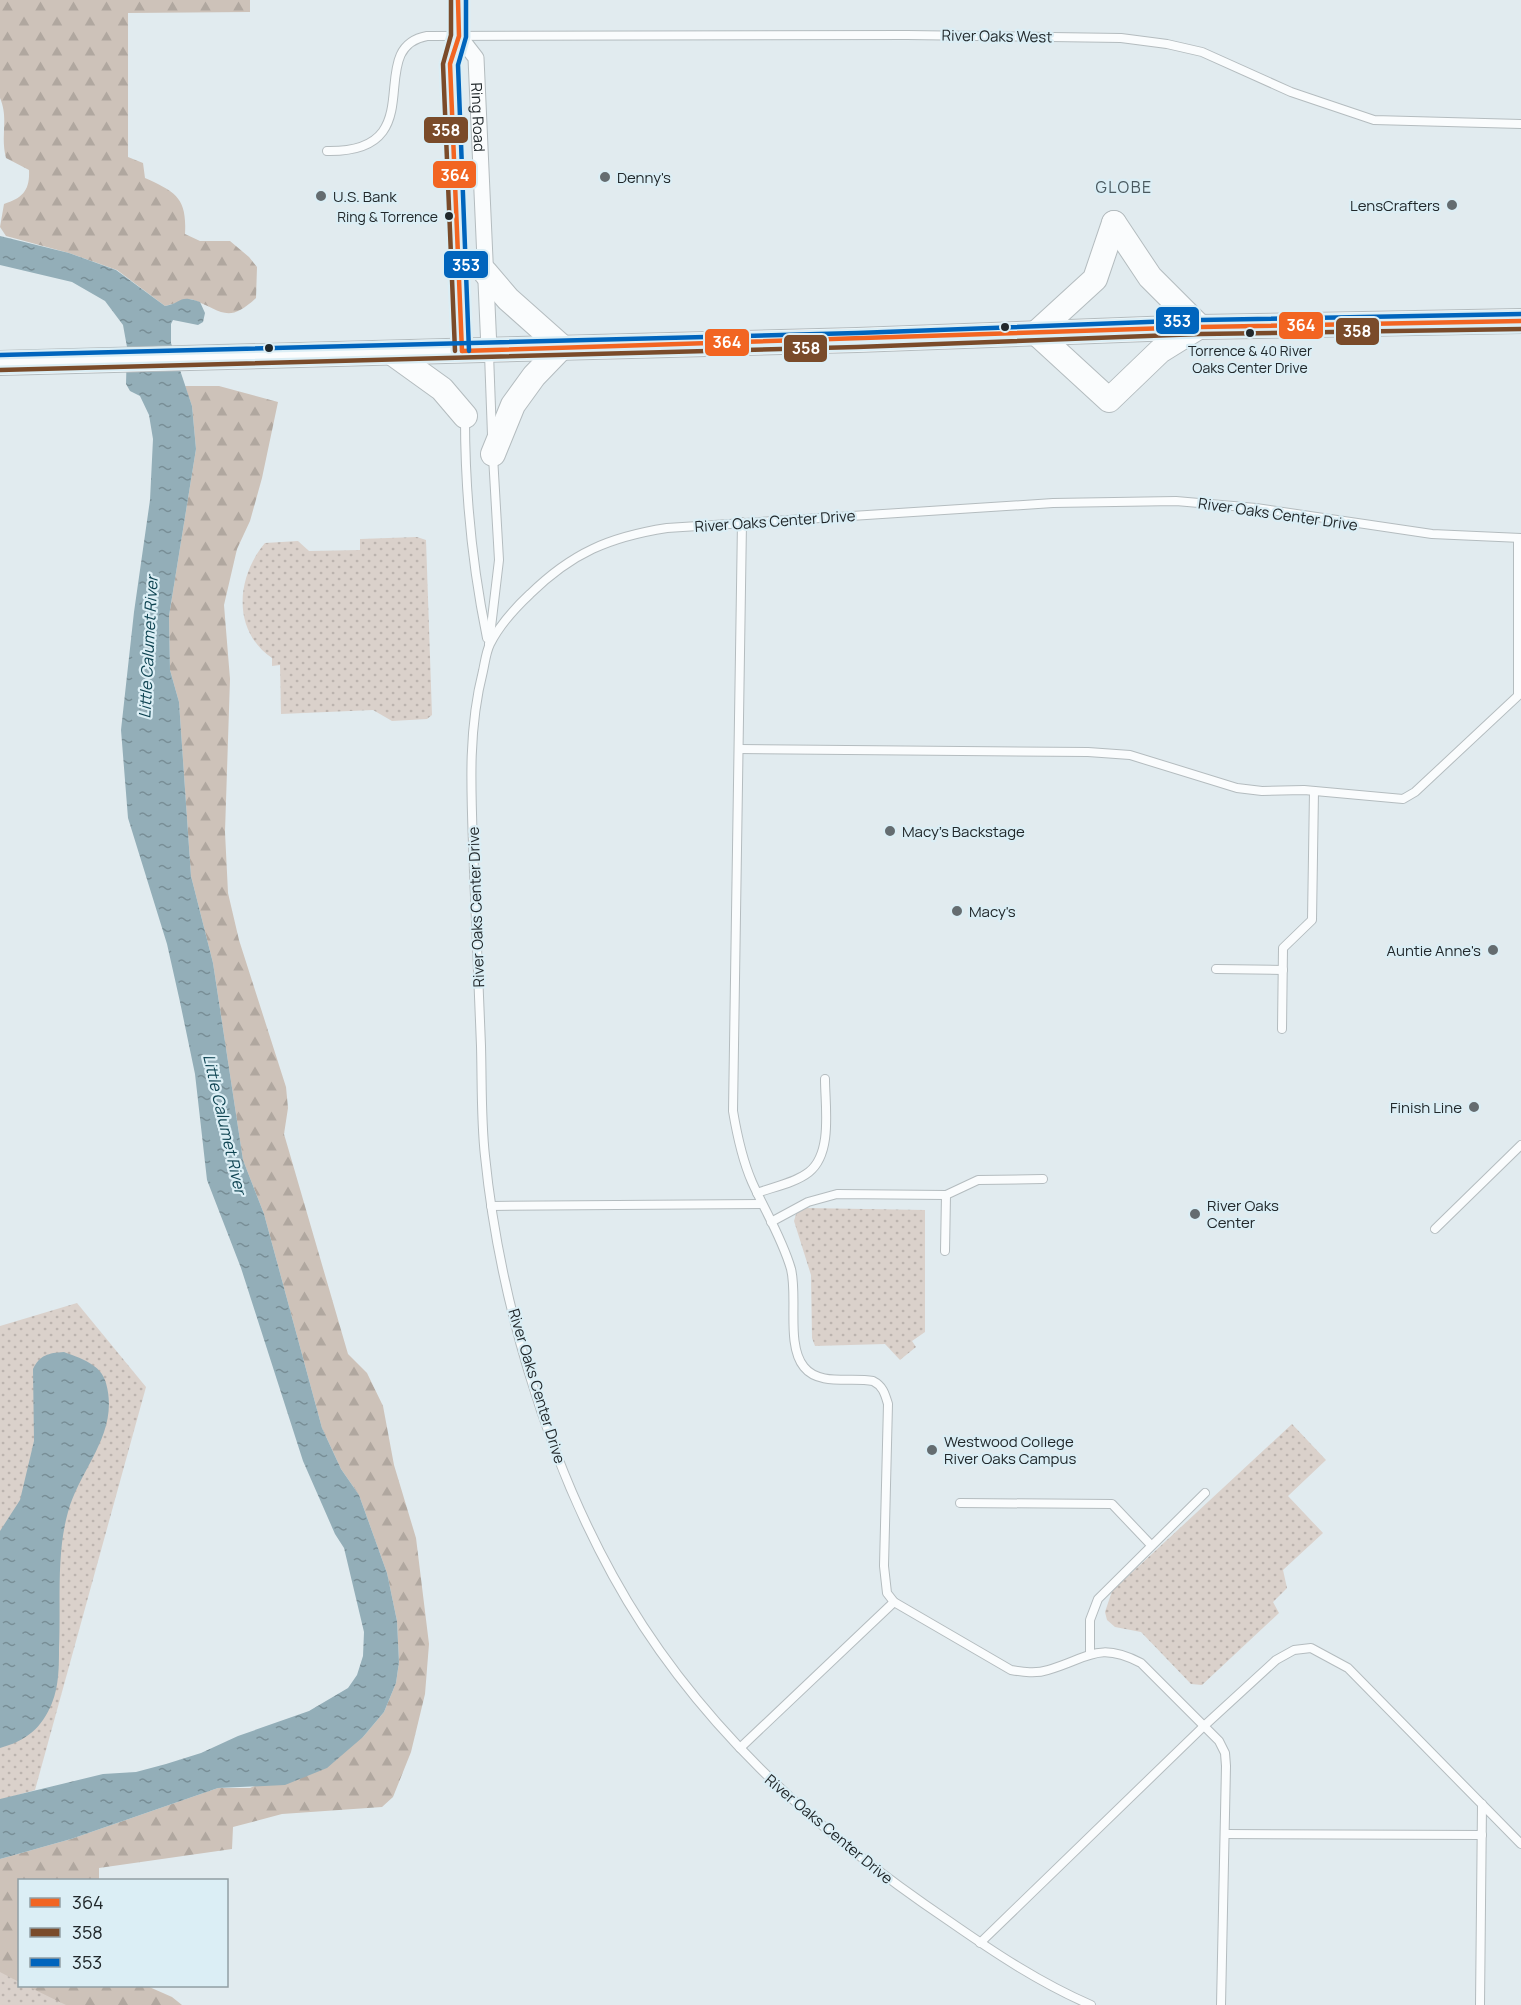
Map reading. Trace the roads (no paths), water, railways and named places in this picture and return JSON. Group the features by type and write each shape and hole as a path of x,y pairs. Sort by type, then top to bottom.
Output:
{"main road":[{"path":"1036,333 1095,279 1114,223 1150,277 1200,327"},
{"path":"484,272 508,299 562,347"},
{"path":"0,363 462,351 1200,327 1521,321"},
{"path":"1036,333 1109,400 1160,351 1200,327"},
{"path":"493,454 513,405 534,376 562,347"},
{"path":"392,353 442,389 465,416"}],"street":[{"name":"Ring Road","path":"458,0 459,36 450,64 462,351"},
{"name":"Ring Road","path":"459,36 476,58 489,350"}],"lane":[{"name":"River Oaks West","path":"327,151 358,149 370,144 382,134 393,107 400,52 408,42 427,36 916,35 1121,38 1167,44 1202,52 1291,92 1374,120 1521,124"},
{"path":"489,350 499,560 489,645"},
{"path":"465,416 465,475 473,571 489,645"},
{"name":"River Oaks Center Drive","path":"1091,2005 1030,1976 885,1879 794,1803 698,1701 614,1578 580,1509 546,1425 505,1282 484,1153 471,766 472,724 489,645 516,607 550,574 578,555 635,533 742,522 1053,503 1176,501 1256,508 1432,534 1520,538"},
{"path":"742,522 733,1111 742,1155 791,1270 795,1295 794,1337 803,1366 812,1375 825,1379 873,1381 879,1384 885,1393 888,1404 884,1566 887,1593 894,1602 1011,1670 1047,1671 1090,1653 1119,1653 1141,1663 1219,1741 1225,1753 1221,2005"},
{"path":"739,749 1088,752 1130,756 1237,788 1314,791 1403,799 1415,792 1519,693 1520,538"},
{"path":"1282,1029 1283,948 1312,920 1314,791"},
{"path":"1216,969 1283,970"},
{"path":"757,1193 809,1172 820,1160 824,1147 825,1079"},
{"path":"1435,1228 1521,1145"},
{"path":"771,1222 808,1202 837,1194 946,1196 978,1180 1043,1179"},
{"path":"945,1251 946,1196"},
{"path":"491,1206 762,1204"},
{"path":"1090,1653 1089,1632 1092,1609 1107,1589 1205,1493"},
{"path":"960,1503 1112,1504 1151,1545"},
{"path":"740,1748 894,1602"},
{"path":"980,1943 1204,1726 1276,1660 1294,1650 1311,1648 1348,1668 1521,1844"},
{"path":"1480,2005 1482,1804"},
{"path":"1225,1834 1482,1835"}],"water":[{"name":"Little Calumet River","path":"0,236 69,253 116,270 165,306 188,299 200,302 205,313 203,322 198,325 173,320 171,324 171,343 192,406 196,449 169,616 170,670 179,702 191,876 213,963 243,1160 264,1214 322,1428 341,1469 359,1495 387,1573 397,1621 399,1662 396,1683 384,1712 363,1737 327,1768 285,1785 218,1788 71,1839 0,1859 0,1799 103,1774 136,1772 166,1764 201,1753 238,1736 309,1711 348,1688 357,1675 363,1656 364,1632 344,1548 335,1534 303,1461 241,1268 207,1180 195,1074 180,1002 167,944 128,818 121,730 134,612 150,500 153,439 149,415 140,396 130,391 126,384 127,347 123,325 105,301 72,282 0,265"},
{"path":"64,1352 95,1366 100,1371 106,1383 109,1401 108,1418 97,1450 74,1496 64,1528 60,1562 59,1669 54,1696 48,1712 32,1732 18,1742 0,1748 0,1531 20,1500 34,1441 33,1369 45,1356"}],"place":[{"name":"Denny's","path":"605,177"},
{"name":"U.S. Bank","path":"321,196"},
{"name":"LensCrafters","path":"1452,205"},
{"name":"Ring & Torrence","path":"449,216"},
{"name":"Torrence & 40 River Oaks Center Drive","path":"1250,333"},
{"name":"Macy's Backstage","path":"890,831"},
{"name":"Macy's","path":"957,911"},
{"name":"Auntie Anne's","path":"1493,950"},
{"name":"Finish Line","path":"1474,1107"},
{"name":"River Oaks Center","path":"1195,1214"},
{"name":"Westwood College River Oaks Campus","path":"932,1450"}],"district":[{"name":"GLOBE","path":"1124,187"}]}
